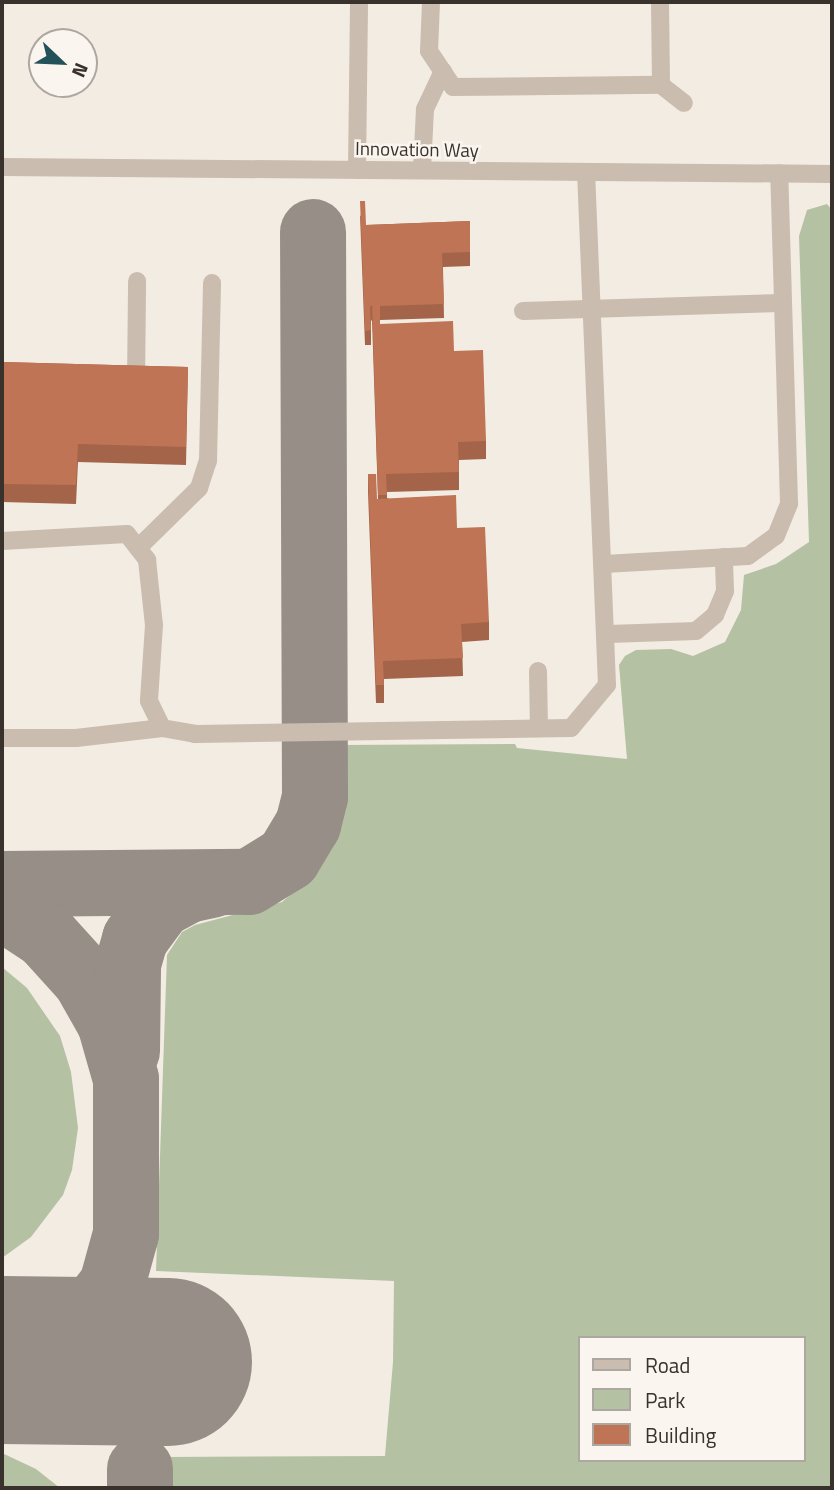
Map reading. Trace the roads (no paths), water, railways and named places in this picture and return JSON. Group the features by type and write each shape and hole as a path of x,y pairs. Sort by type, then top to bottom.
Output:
{"street":[{"path":"357,170 359,2"},
{"path":"431,2 429,51 453,87 661,85 684,103"},
{"path":"660,2 661,85"},
{"path":"422,170 425,109 443,71"},
{"name":"Innovation Way","path":"2,167 832,174"},
{"path":"2,738 76,738 162,728 195,734 571,728 607,685 608,634 590,310 586,172"},
{"path":"604,564 748,556 776,536 789,503 779,173"},
{"path":"136,281 136,384"},
{"path":"138,548 199,488 208,461 212,283"},
{"path":"523,311 781,303"},
{"path":"2,541 127,534 147,560 154,625 149,701 162,728"},
{"path":"608,634 696,631 715,615 725,591 724,557"},
{"path":"538,671 539,728"}]}
